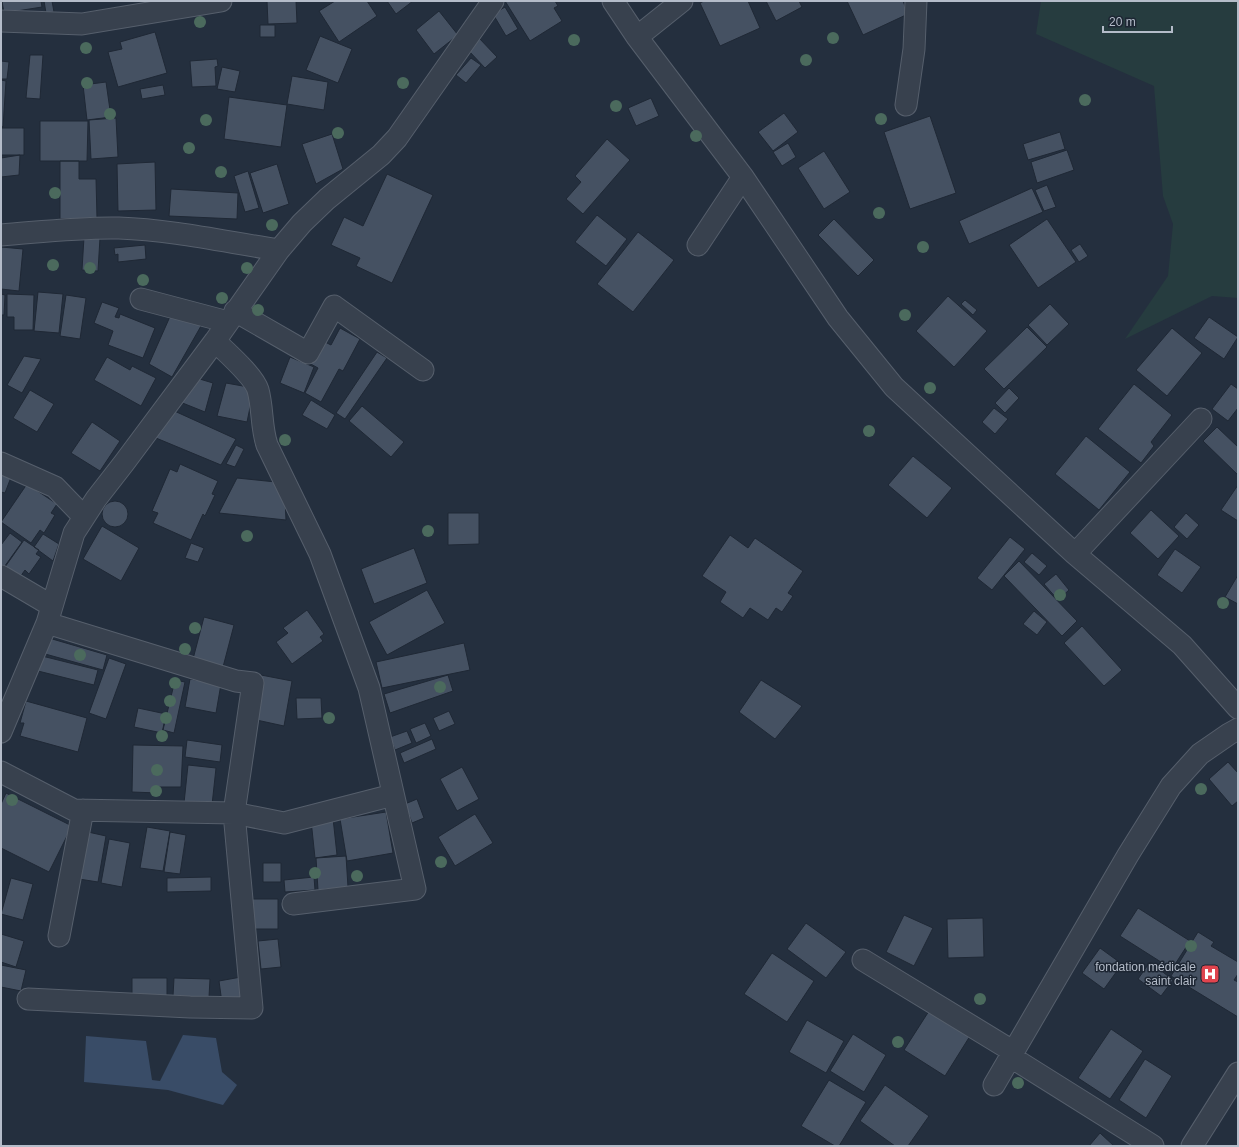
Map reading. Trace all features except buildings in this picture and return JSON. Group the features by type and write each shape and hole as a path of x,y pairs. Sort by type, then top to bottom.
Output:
{"street":[{"path":"1,21 82,24 221,1"},
{"path":"1,732 50,614 74,534 96,499 215,341 279,250 302,223 381,155 397,138 493,1"},
{"path":"612,1 637,37 743,177 838,318 894,387 1075,554 1182,645 1238,708"},
{"path":"637,37 682,1"},
{"path":"906,105 914,49 916,1"},
{"path":"698,245 743,177"},
{"path":"1,235 80,228 120,228 158,231 279,250"},
{"path":"141,299 232,317 308,354 334,306 423,370"},
{"path":"215,341 252,379 258,389 263,435 320,554 369,688 415,889 293,904"},
{"path":"1075,554 1201,419"},
{"path":"1,463 55,487 84,517"},
{"path":"1,576 50,614 236,681 253,683 234,813 252,1008 190,1007 28,999"},
{"path":"994,1085 1128,855 1171,786 1200,754 1238,729"},
{"path":"1,772 74,810 234,813 284,823 393,795"},
{"path":"59,936 83,810"},
{"path":"863,960 1153,1146"},
{"path":"1192,1146 1238,1073"}],"green space":[{"path":"1041,1 1238,1 1238,298 1212,296 1125,339 1168,276 1173,224 1163,196 1154,86 1036,34"}],"water":[{"path":"183,1035 216,1038 222,1072 237,1085 223,1105 168,1090 84,1082 86,1036 146,1041 152,1080 160,1081"}],"place":[{"name":"fondation médicale saint clair","path":"1210,974"}]}
